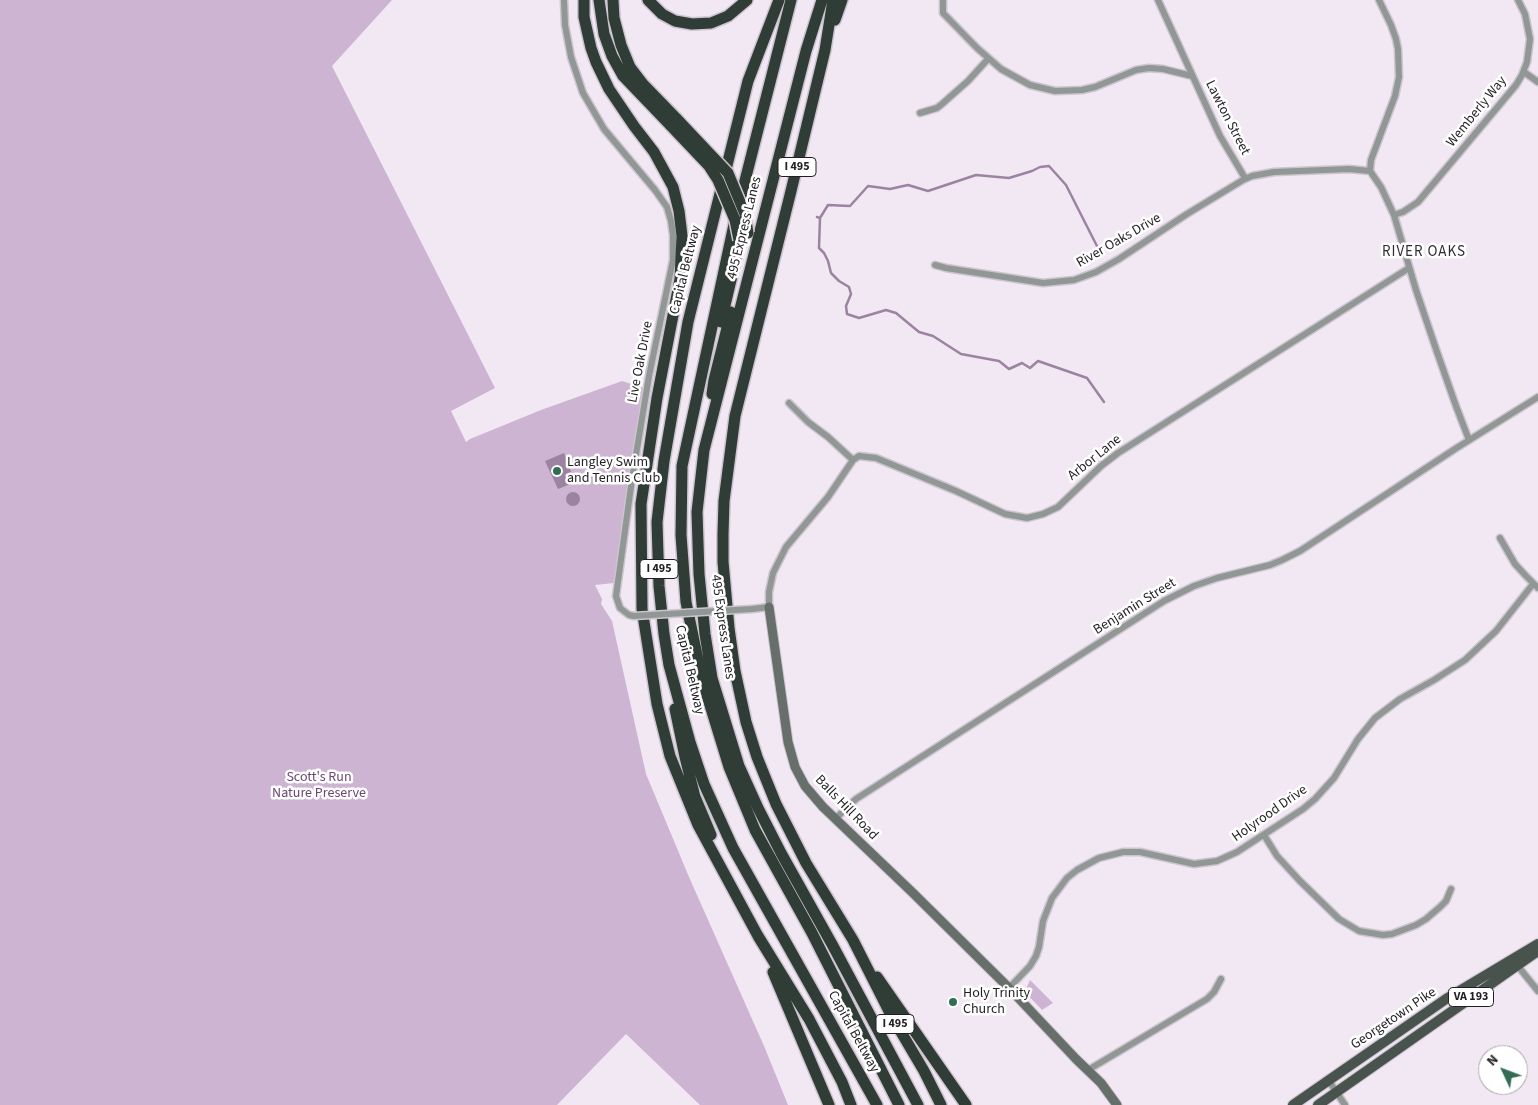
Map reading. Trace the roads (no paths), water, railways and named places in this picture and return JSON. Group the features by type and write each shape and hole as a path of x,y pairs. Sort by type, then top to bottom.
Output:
{"highway":[{"path":"584,0 584,17 591,48 602,78 654,152 673,186 682,236 680,279 657,398 641,504 642,609 657,704 670,756 698,825 758,936 808,1019 842,1082 851,1105"},
{"path":"599,0 604,34 612,56 623,76 728,173 745,214 740,275 714,380 704,450"},
{"path":"613,0 614,18 621,45 630,67 709,166 718,180 743,237 682,466"},
{"path":"648,0 662,14 675,21 692,24 711,23 728,16 747,0"},
{"name":"Capital Beltway","path":"779,0 748,81 688,322 664,461 657,522 661,606 669,665 698,767 719,819 733,848 877,1105"},
{"name":"495 Express Lanes","path":"791,0 735,220 682,466 681,535 686,602 702,678 729,767 755,830 812,933 899,1105"},
{"name":"495 Express Lanes","path":"822,0 804,61 704,450 697,512 699,574 712,678 739,766 781,853 918,1105"},
{"name":"I 495","path":"833,0 824,50 792,191 735,416 724,501 723,534 723,562 729,628 735,671 746,722 757,757 776,804 792,836 853,940 890,1015 924,1071 941,1105"},
{"path":"824,50 842,0"},
{"path":"669,665 676,719 695,797 730,882"},
{"path":"758,936 829,1105"},
{"path":"853,940 966,1105"}],"main road":[{"name":"Georgetown Pike","path":"1293,1105 1446,1000 1538,944"},
{"name":"Georgetown Pike","path":"1318,1105 1538,951"}],"street":[{"name":"Live Oak Drive","path":"564,0 565,24 571,57 583,93 604,130 667,207 673,235 673,260 649,376 633,469 616,596 620,608 628,615 634,616 769,607"},
{"name":"Lawton Street","path":"944,0 943,13 988,59 1019,80 1030,85 1055,91 1082,90 1095,87 1130,72 1149,68 1163,69 1192,76 1227,149 1245,178"},
{"path":"1158,0 1192,76"},
{"path":"1378,0 1396,39 1399,77 1396,96 1371,160 1370,171 1381,188 1394,215 1409,268 1469,440"},
{"name":"Wemberly Way","path":"1394,215 1411,208 1432,186 1516,85 1524,72 1530,39 1525,14 1518,0"},
{"path":"920,113 942,104 988,59"},
{"path":"1524,72 1538,82"},
{"path":"1245,178 1274,172 1349,169 1370,171"},
{"name":"River Oaks Drive","path":"935,265 1043,284 1074,280 1096,272 1119,259 1245,178"},
{"name":"Arbor Lane","path":"853,460 859,456 876,458 956,491 1005,514 1027,518 1042,514 1058,506 1118,453 1409,268"},
{"name":"Benjamin Street","path":"835,819 856,799 1164,601 1194,586 1270,564 1300,551 1538,397"},
{"path":"790,403 808,422 853,460"},
{"name":"Balls Hill Road","path":"853,460 828,497 786,546 772,573 768,592 786,729 792,760 804,786 835,819 1009,988 1101,1083 1117,1105"},
{"path":"1500,538 1515,564 1536,586"},
{"name":"Holyrood Drive","path":"1009,988 1030,966 1036,956 1043,921 1052,898 1067,878 1087,863 1111,854 1135,852 1189,863 1206,863 1228,857 1264,835 1303,809 1325,789 1365,730 1387,708 1454,668 1482,645 1536,586"},
{"path":"1264,835 1282,861 1300,881 1339,919 1359,931 1392,934 1416,926 1446,901 1451,889"},
{"path":"1517,965 1538,991"},
{"path":"1088,1070 1207,999 1214,992 1221,979"},
{"path":"1329,1081 1345,1105"}],"waterway":[{"path":"820,218 828,205 850,206 868,186 890,189 908,185 928,191 976,175 1009,178 1040,167 1049,166 1066,185 1101,254"},
{"path":"817,217 820,218 819,248 828,261 831,273 849,287 851,294 846,306 847,314 859,318 886,310 896,313 919,332 933,336 961,354 999,361 1009,369 1022,363 1030,368 1038,361 1087,378 1104,402"}],"place":[{"name":"Langley Swim and Tennis Club","path":"557,471"},
{"name":"Holy Trinity Church","path":"953,1002"}],"district":[{"name":"RIVER OAKS","path":"1424,253"}],"park label":[{"name":"Scott's Run Nature Preserve","path":"319,786"}]}
